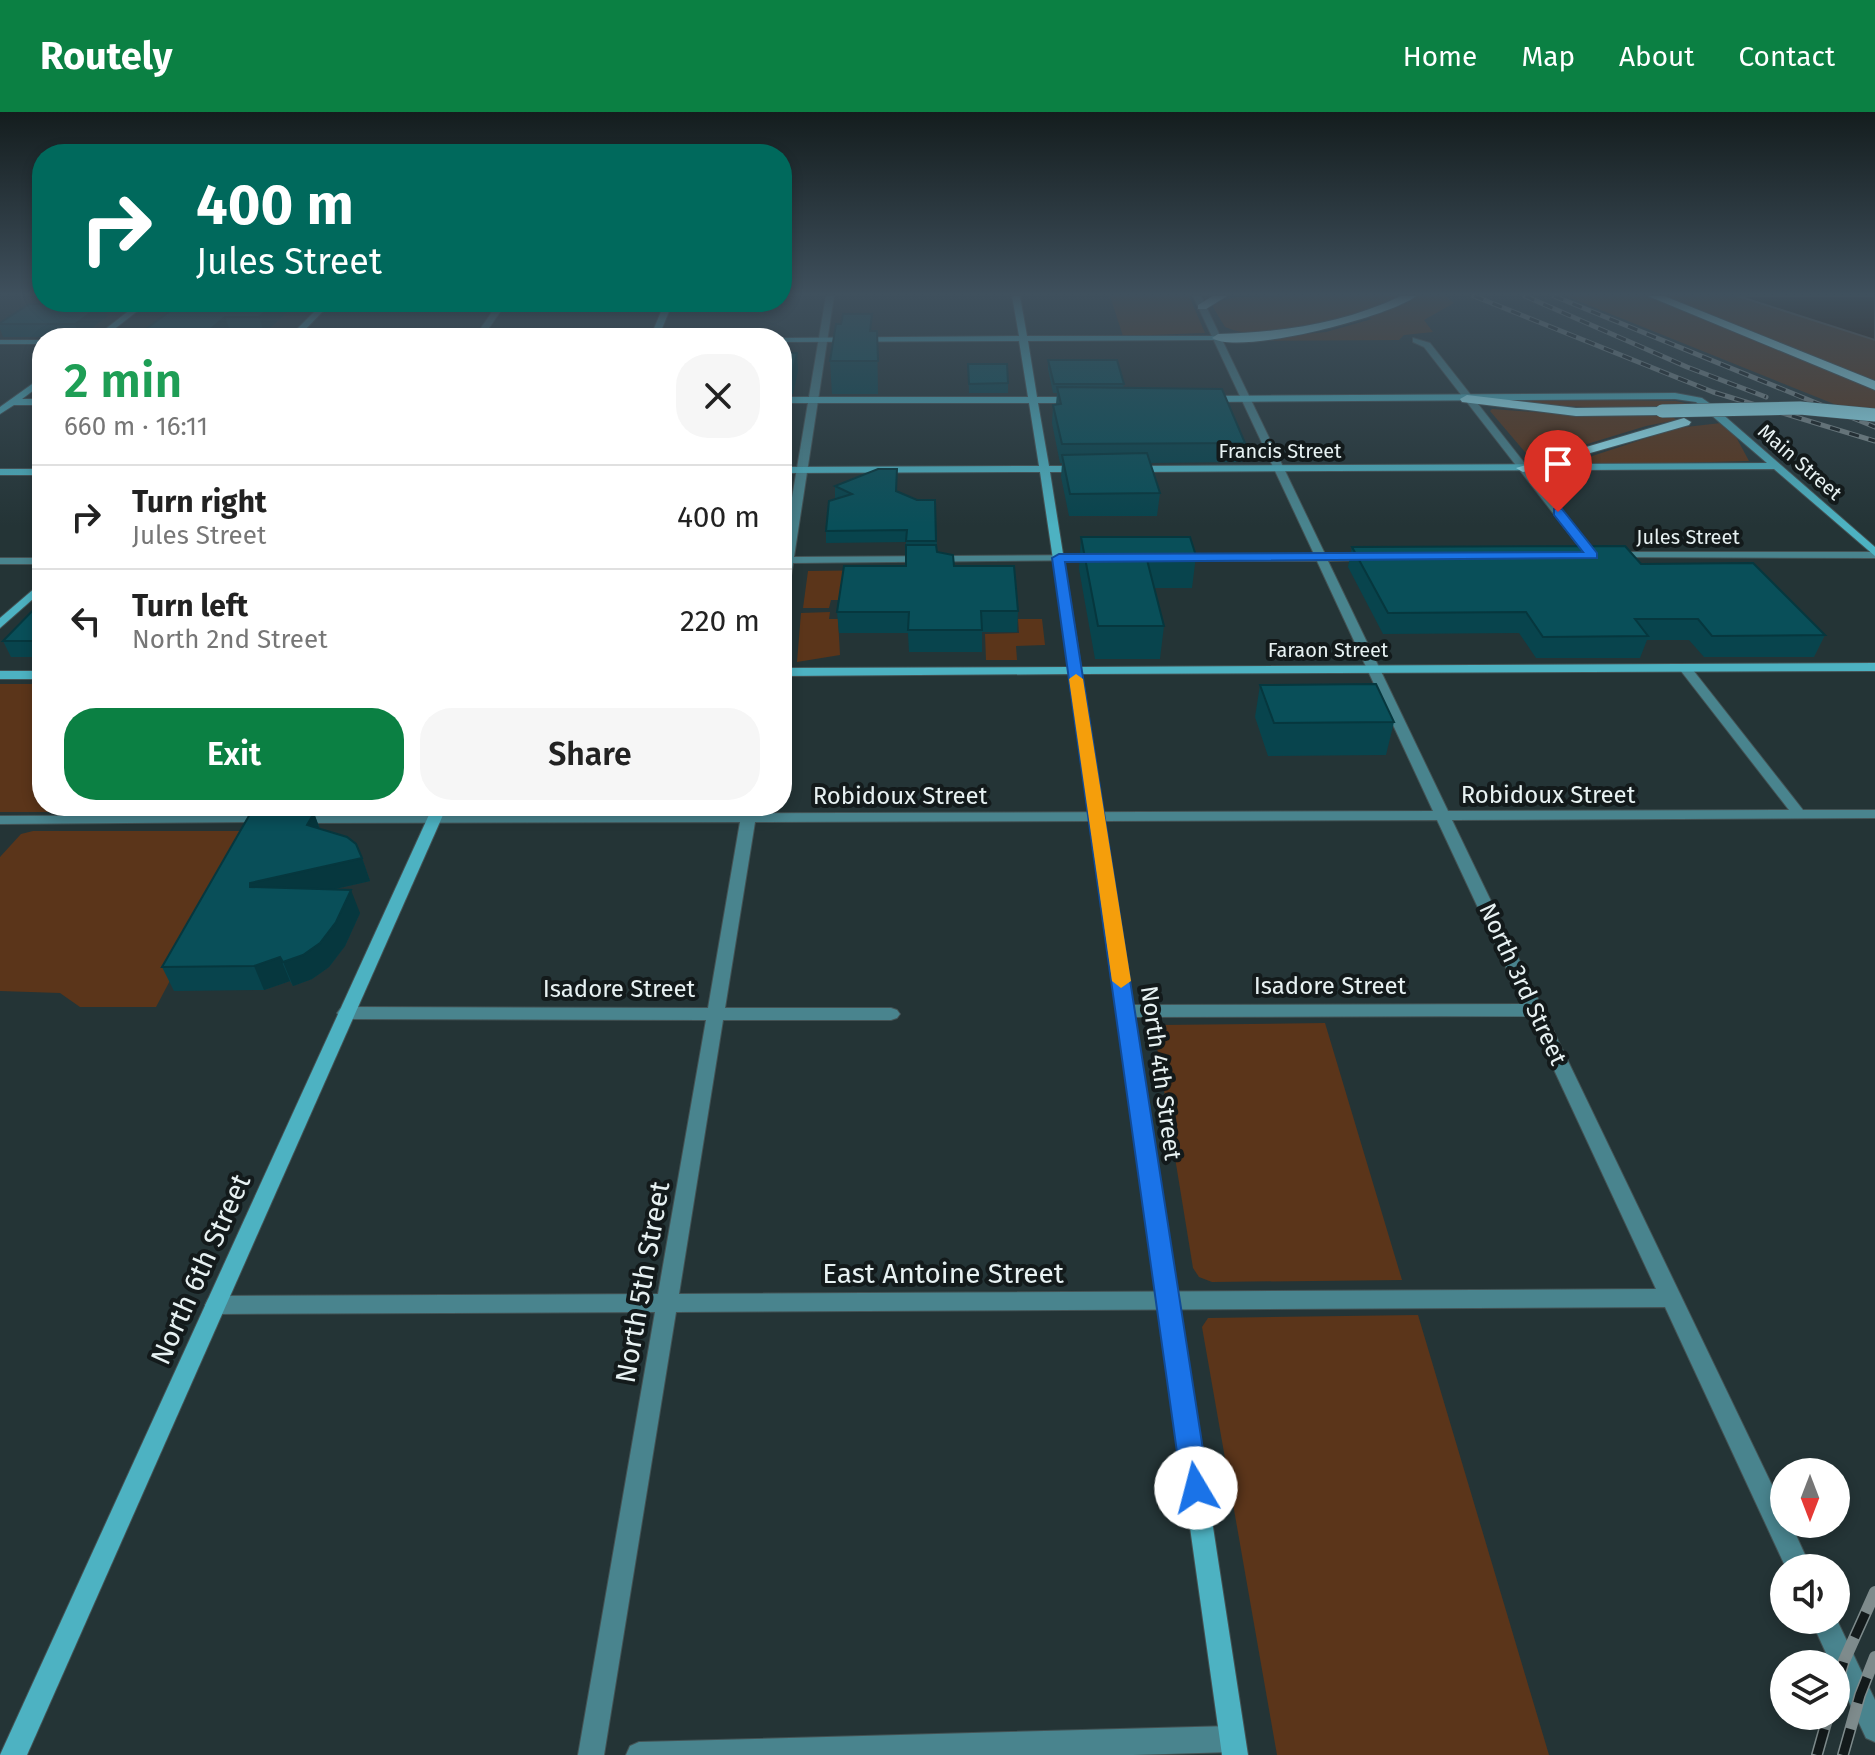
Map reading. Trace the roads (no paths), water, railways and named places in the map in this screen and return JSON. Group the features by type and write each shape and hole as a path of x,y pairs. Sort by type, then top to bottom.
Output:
{"highway":[{"path":"1847,373 1875,384"},
{"path":"1467,399 1576,412 1800,408 1875,415"},
{"path":"1523,468 1684,422 1789,417 1875,424"}],"main road":[{"name":"North 4th Street","path":"1029,373 1234,1747"},
{"path":"0,411 32,387"},
{"name":"Main Street","path":"1467,399 1675,396 1699,400 1779,466 1875,554"},
{"path":"1197,399 1467,399"},
{"path":"792,400 1082,400"},
{"path":"0,402 32,402"},
{"name":"Francis Street","path":"1117,469 1779,466"},
{"path":"792,470 1088,469"},
{"path":"0,472 32,472"},
{"path":"0,624 32,594"},
{"name":"Faraon Street","path":"792,672 1875,667"},
{"path":"0,675 32,675"},
{"name":"North 6th Street","path":"13,1755 435,816"}],"street":[{"path":"792,521 819,373"},
{"name":"North 3rd Street","path":"1235,373 1792,1554"},
{"path":"1447,373 1592,556"},
{"name":"Jules Street","path":"1578,556 1875,554"},
{"path":"1161,558 1384,557"},
{"path":"792,560 1117,558"},
{"path":"0,561 32,561"},
{"path":"1685,668 1800,815"},
{"name":"Robidoux Street","path":"644,816 1875,814"},
{"name":"Robidoux Street","path":"2,822 260,816"},
{"name":"North 5th Street","path":"591,1755 748,818"},
{"name":"Isadore Street","path":"1125,1011 1535,1010"},
{"name":"Isadore Street","path":"346,1013 891,1014"},
{"name":"East Antoine Street","path":"215,1305 1671,1298"},
{"path":"1831,1634 1875,1729"},
{"path":"639,1755 1234,1747"}],"railway":[{"path":"1665,373 1713,392 1875,441"},
{"path":"1702,373 1766,397"},
{"path":"1742,373 1875,427"},
{"path":"1849,1650 1875,1592"},
{"path":"1843,1755 1860,1695 1875,1657"},
{"path":"1817,1755 1824,1730"}]}
